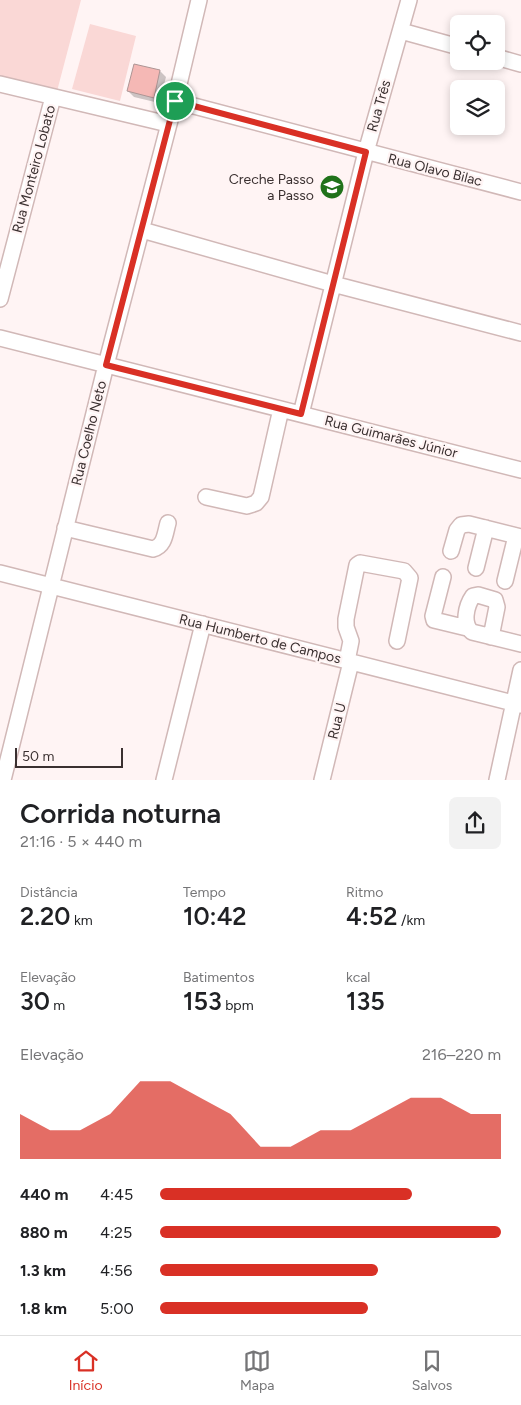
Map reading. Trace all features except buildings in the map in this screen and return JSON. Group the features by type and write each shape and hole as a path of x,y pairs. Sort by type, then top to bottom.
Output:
{"street":[{"name":"Rua Coelho Neto","path":"3,780 199,0"},
{"name":"Rua Três","path":"301,414 366,152 408,0"},
{"path":"400,31 450,45"},
{"path":"505,60 521,64"},
{"path":"0,84 168,124"},
{"name":"Rua Monteiro Lobato","path":"0,299 53,97"},
{"name":"Rua Olavo Bilac","path":"175,101 521,192"},
{"path":"142,230 333,284 521,333"},
{"name":"Rua Guimarães Júnior","path":"0,338 521,470"},
{"path":"206,497 247,506 256,503 261,497 281,409"},
{"path":"65,528 154,549 159,547 164,540 168,523"},
{"path":"451,552 457,530 461,525 469,524 518,537 505,581"},
{"path":"476,568 486,528"},
{"name":"Rua U","path":"322,780 349,661 351,641 346,627 346,620 357,565 360,563 404,571 410,578 397,641"},
{"name":"Rua Humberto de Campos","path":"0,573 518,704"},
{"path":"443,577 433,616 434,620 521,644"},
{"path":"467,628 465,622 473,596 478,595 490,598 495,600 497,607 491,637"},
{"path":"164,780 203,624"},
{"path":"497,780 518,704 521,670"}],"shaded area":[{"path":"0,0 81,0 56,95 0,80"},
{"path":"90,24 136,36 120,101 72,89"}],"place":[{"name":"Creche Passo a Passo","path":"332,187"}],"route":[{"path":"175,101 366,152 301,414 106,365 175,101"}]}
